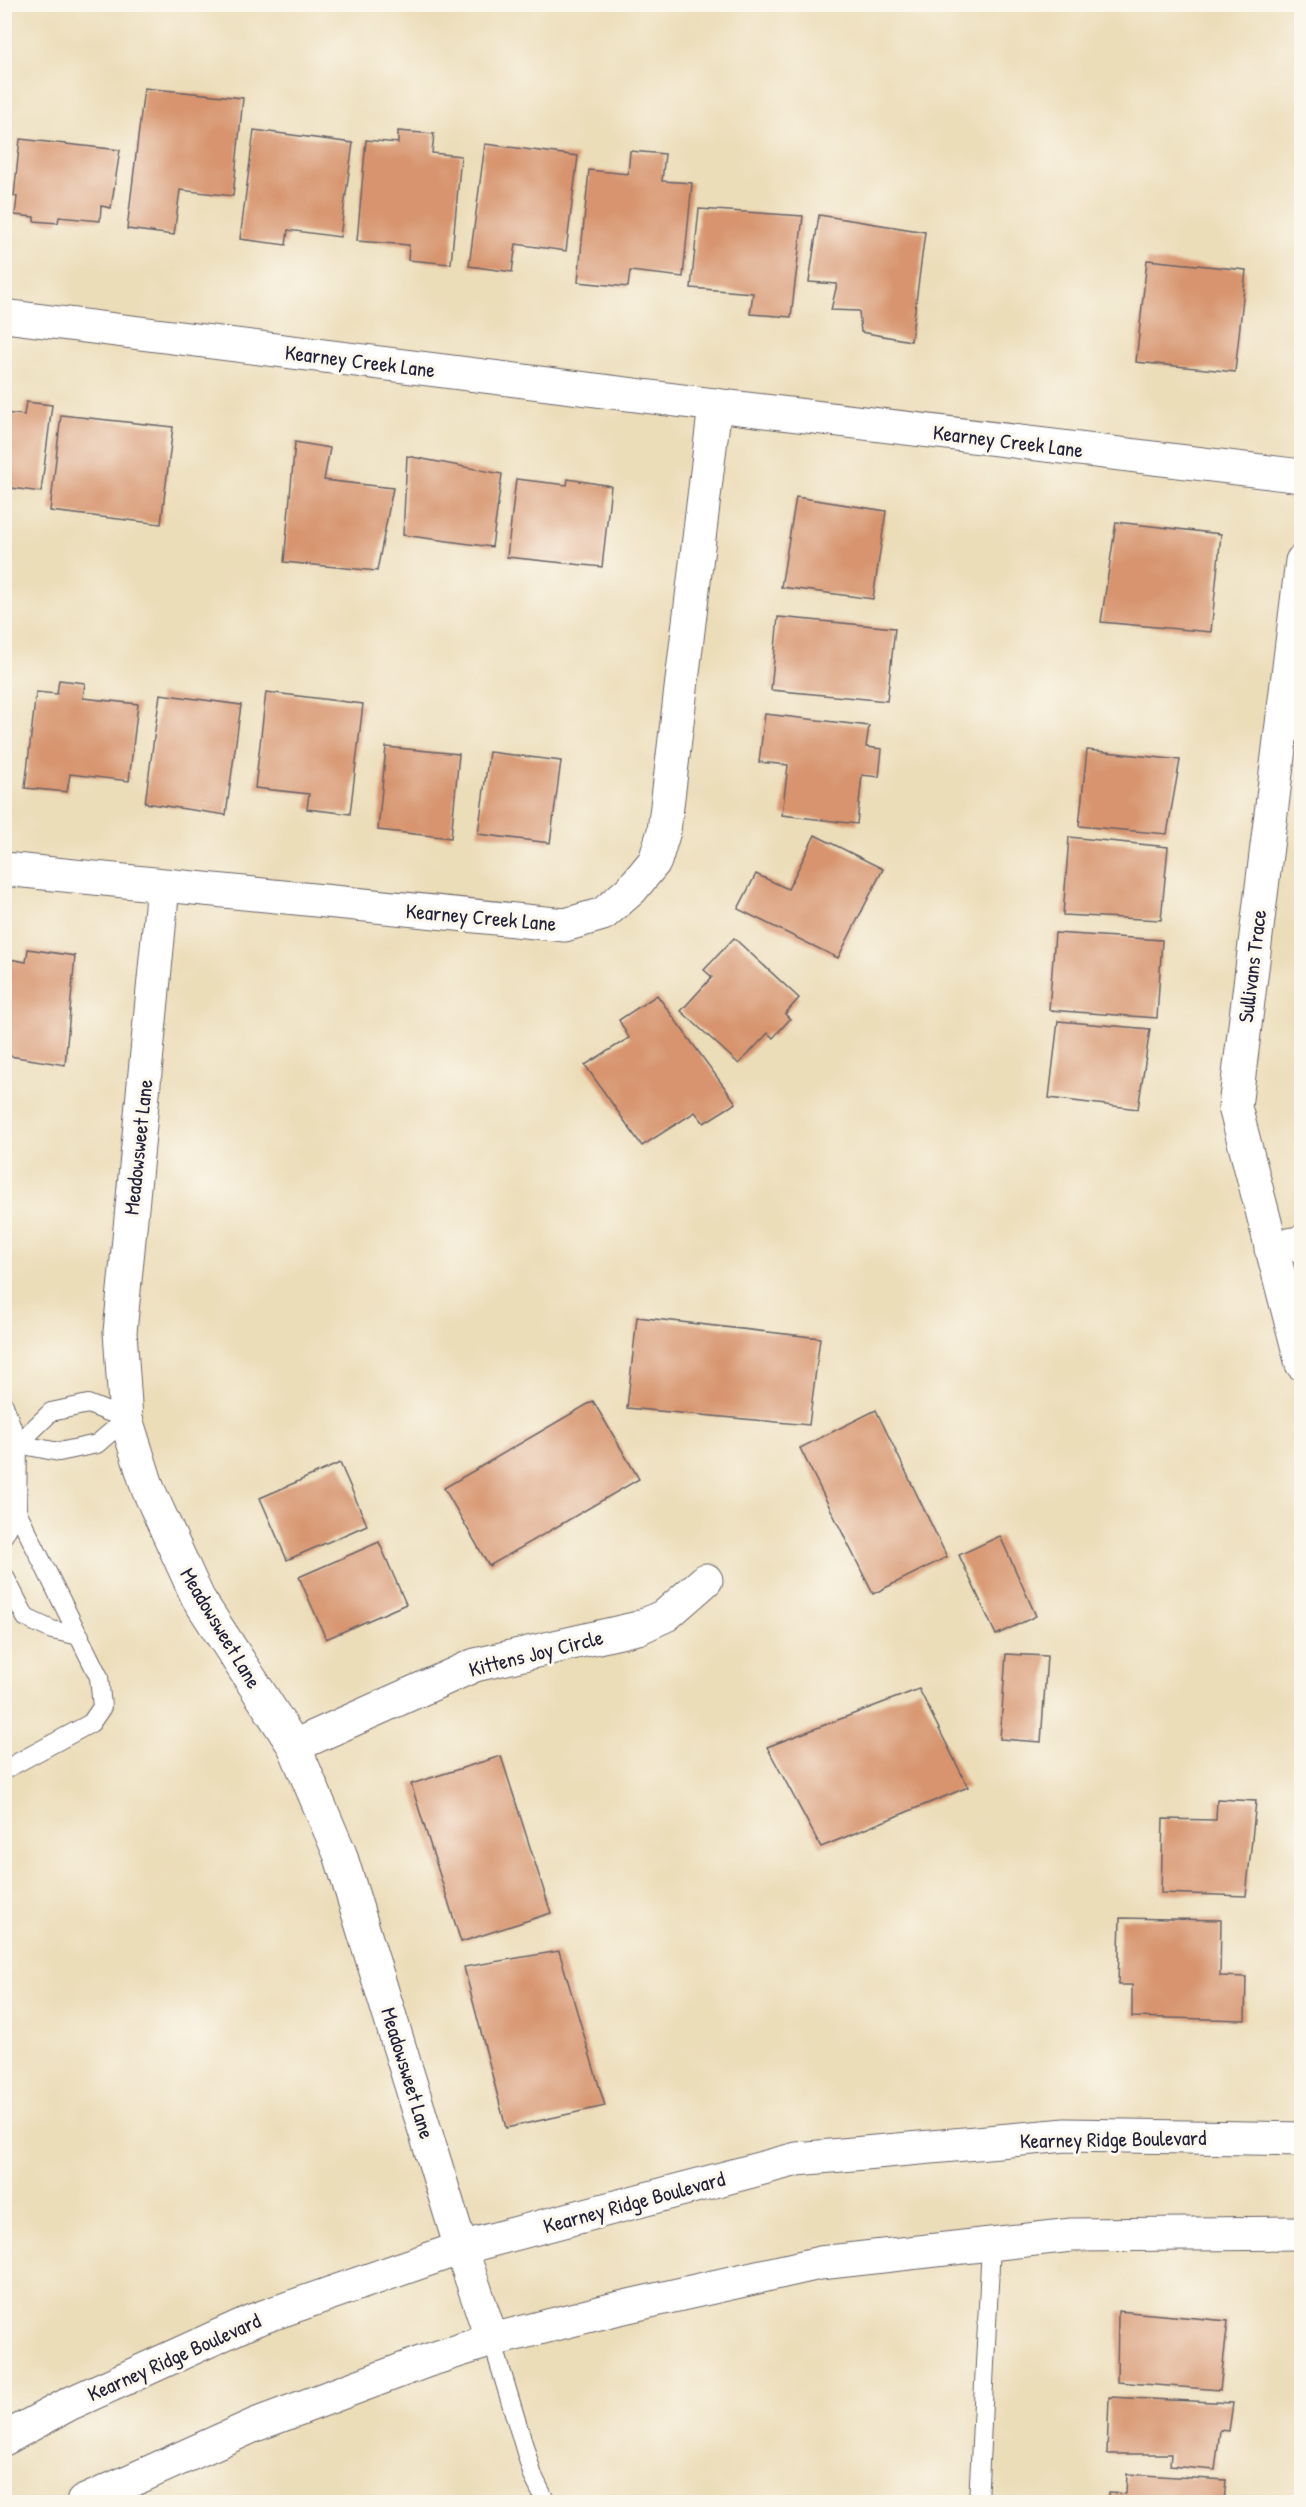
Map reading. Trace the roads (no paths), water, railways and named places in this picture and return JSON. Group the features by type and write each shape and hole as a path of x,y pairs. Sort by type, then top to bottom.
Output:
{"street":[{"name":"Kearney Creek Lane","path":"4,316 1302,476"},
{"name":"Kearney Creek Lane","path":"4,869 565,925 603,914 631,890 655,861 664,831 714,405"},
{"name":"Sullivans Trace","path":"1302,561 1235,1107 1286,1246 1302,1364"},
{"name":"Meadowsweet Lane","path":"164,886 120,1332 126,1419 148,1489 198,1598 294,1746 340,1854 461,2248 492,2340"},
{"name":"Kittens Joy Circle","path":"294,1746 476,1665 638,1628 666,1615 706,1580"},
{"name":"Kearney Ridge Boulevard","path":"4,2439 69,2404 254,2320 461,2248 797,2159 1066,2135 1302,2139"},
{"path":"83,2502 255,2425 426,2361 492,2340 615,2309 820,2263 1072,2235 1302,2233"}],"lane":[{"path":"88,1404 126,1419 97,1444 59,1452 18,1444 51,1412 88,1404"},
{"path":"4,1406 18,1444 17,1511 4,1535"},
{"path":"4,1770 91,1724 102,1707 99,1677 17,1511"},
{"path":"4,1575 26,1618 52,1630 80,1636"},
{"path":"978,2502 991,2245"},
{"path":"492,2340 533,2476 546,2502"}]}
